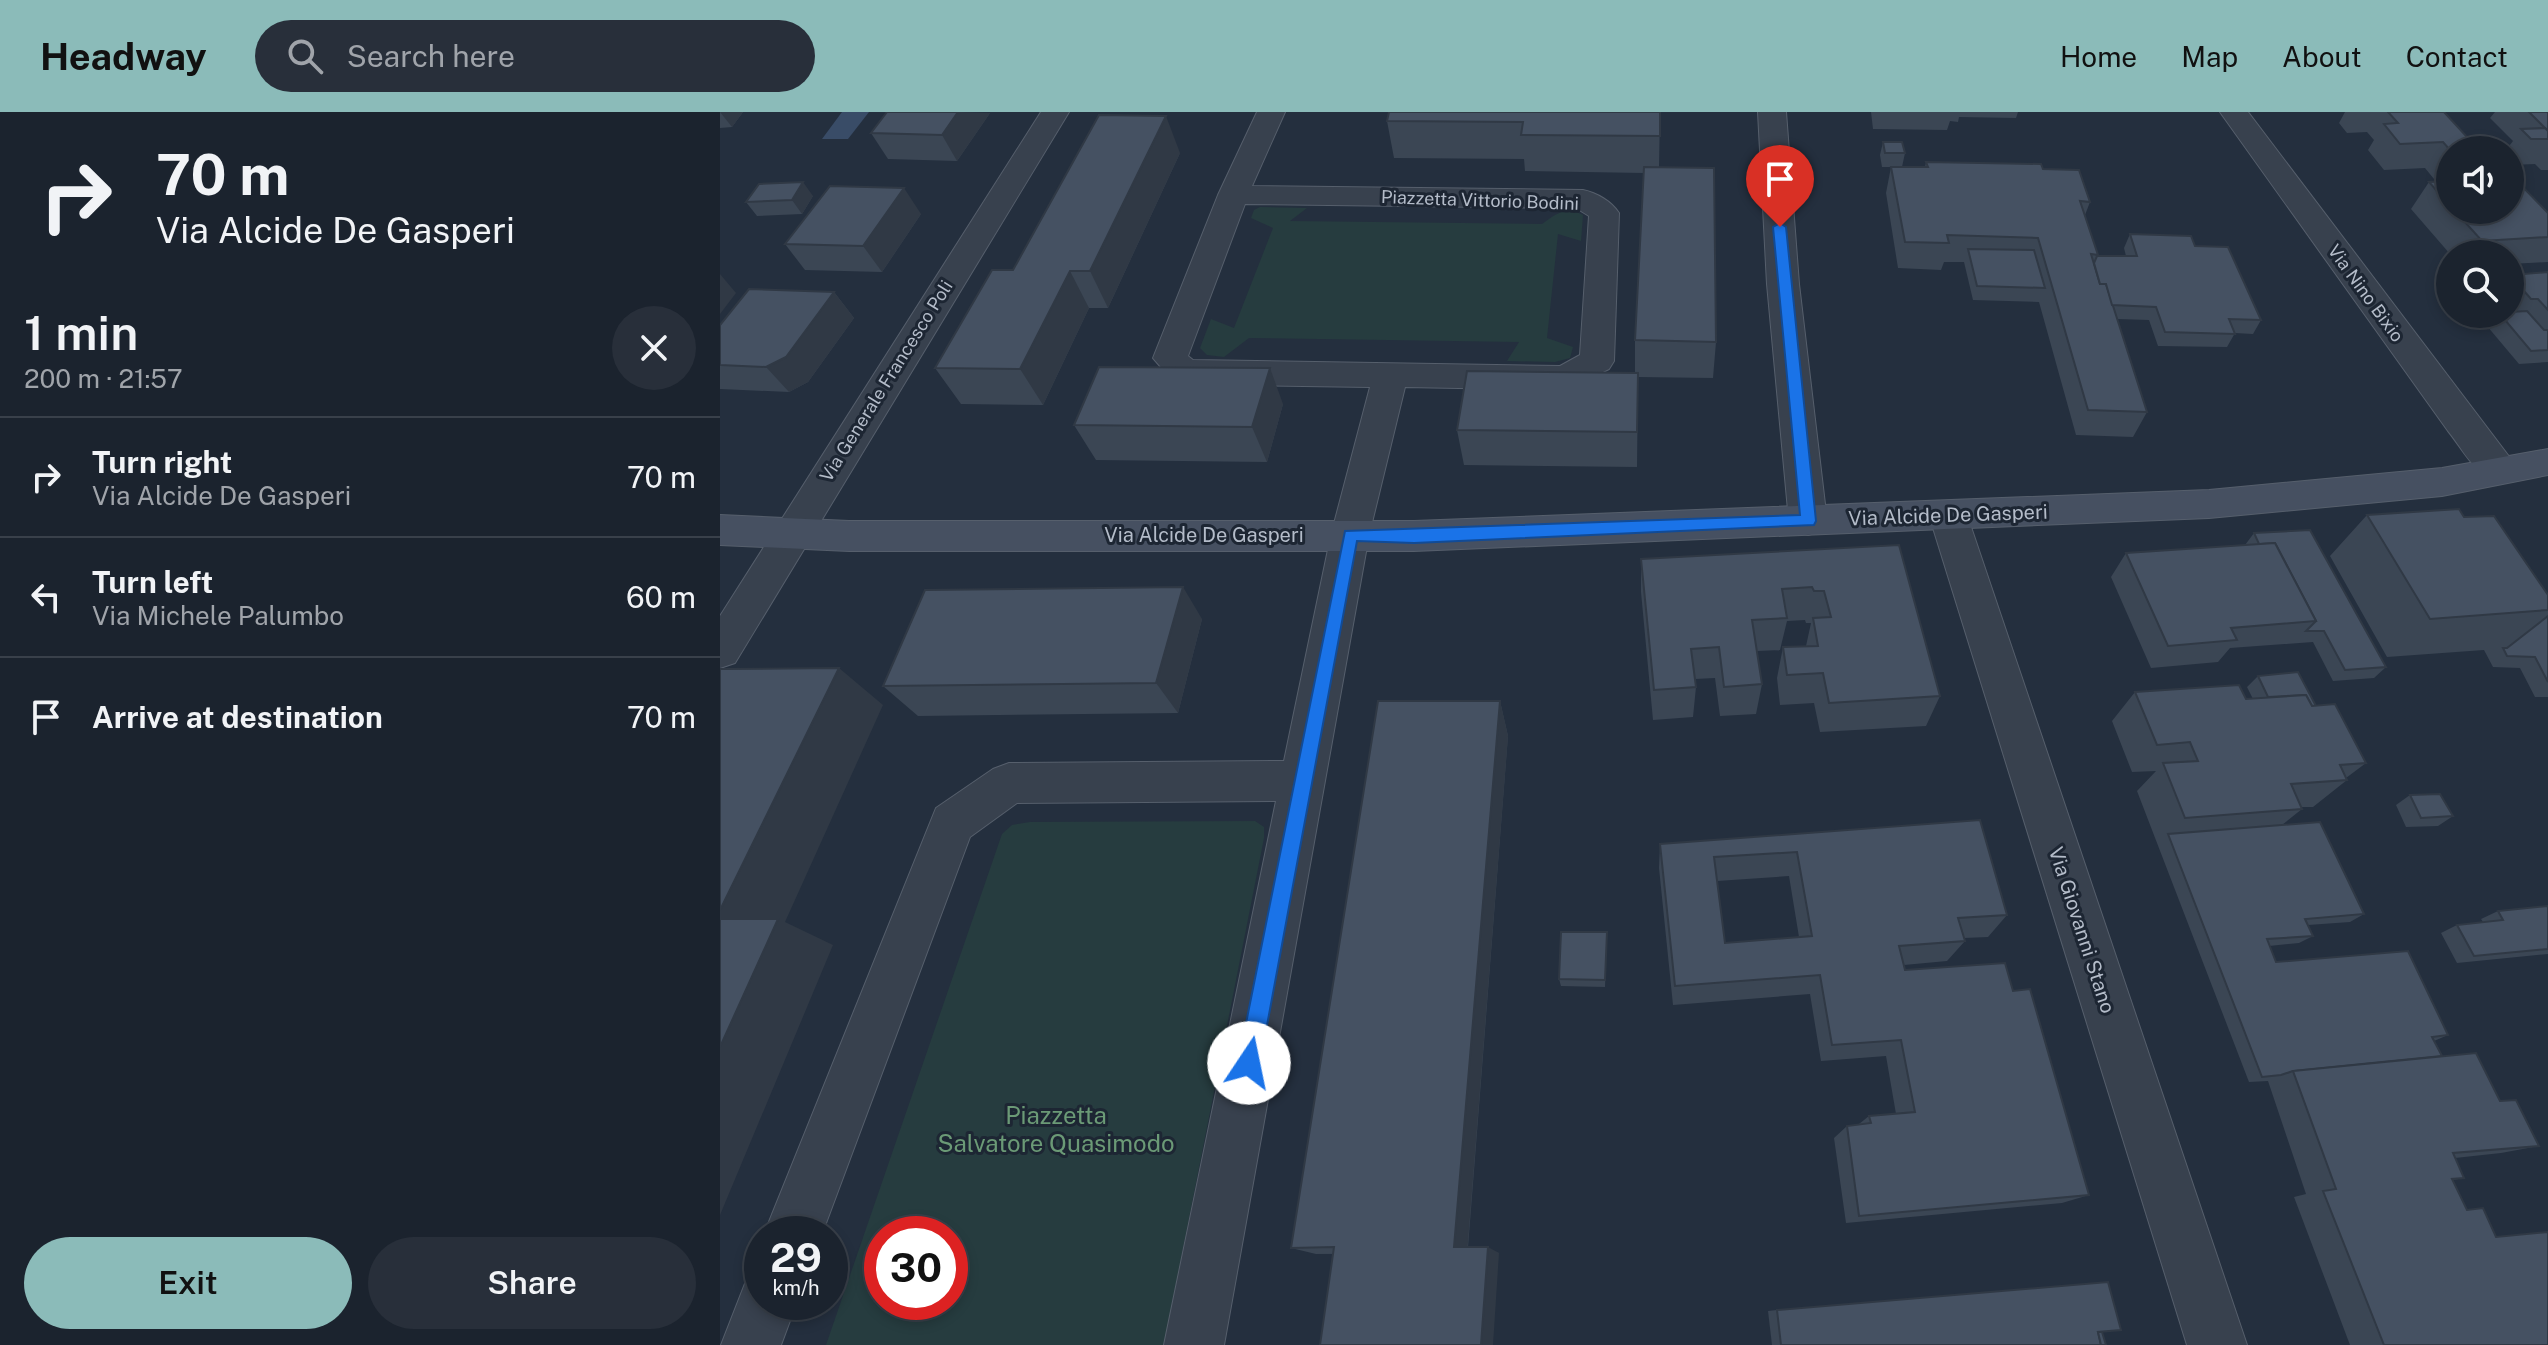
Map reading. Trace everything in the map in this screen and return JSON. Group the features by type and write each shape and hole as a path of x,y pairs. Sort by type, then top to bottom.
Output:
{"street":[{"name":"Via Generale Francesco Poli","path":"720,651 1055,112"},
{"name":"Piazzetta Vittorio Bodini","path":"1233,195 1583,199 1604,213 1597,361 1566,378 1184,372 1170,358 1233,195 1271,112"},
{"path":"1772,112 1783,284 1808,521"},
{"name":"Via Nino Bixio","path":"2234,112 2461,422 2501,471"},
{"path":"1194,1345 1350,535 1390,376"},
{"path":"2501,471 2548,462"},
{"name":"Via Alcide De Gasperi","path":"720,530 790,534 1414,536 2209,504 2442,482 2501,471 2548,486"},
{"name":"Via Giovanni Stano","path":"1948,515 2217,1345"},
{"path":"800,1216 952,823 1009,783 1303,781"},
{"path":"751,1345 760,1320"}],"green space":[{"path":"1260,207 1307,208 1290,221 1542,224 1557,214 1577,212 1583,215 1581,241 1558,234 1547,338 1573,347 1570,358 1555,362 1507,361 1519,342 1249,338 1224,357 1207,355 1200,348 1211,319 1234,328 1273,228 1251,218 1254,210"},
{"name":"Piazzetta Salvatore Quasimodo","path":"1255,821 1264,827 1164,1345 826,1345 835,1320 848,1320 848,1281 864,1235 864,1320 968,1320 968,1216 870,1216 1002,834 1012,825 1030,822"}],"water":[{"path":"842,112 869,112 848,139 822,139"}],"building":[{"path":"887,112 958,112 942,135 871,133"},
{"path":"1389,112 1660,112 1660,136 1521,135 1523,122 1387,121"},
{"path":"2388,112 2444,112 2466,136 2436,136 2436,142 2400,144 2384,124 2398,123"},
{"path":"2529,112 2548,112 2548,131"},
{"path":"1099,115 1166,116 1090,271 1070,271 1020,369 935,368 992,270 1013,270"},
{"path":"2545,128 2548,139 2531,139 2521,129"},
{"path":"1883,142 1902,142 1905,153 1885,153"},
{"path":"1926,162 2041,164 2043,169 2079,170 2090,202 2080,201 2098,255 2091,254 2100,284 2106,284 2147,412 2088,410 2038,238 1947,235 1949,243 1905,242 1891,167 1928,167"},
{"path":"1644,167 1714,168 1716,342 1635,340"},
{"path":"803,182 792,200 746,202 759,184"},
{"path":"830,186 904,188 863,246 785,244"},
{"path":"2524,188 2548,213 2548,237 2481,240 2467,224 2524,224"},
{"path":"2130,234 2191,236 2195,246 2228,247 2261,320 2229,319 2235,334 2165,332 2156,307 2112,305 2106,284 2100,284 2094,263 2097,256 2137,256"},
{"path":"1968,249 2034,250 2045,288 1977,286"},
{"path":"2548,272 2548,310 2538,299 2531,299 2524,291 2524,274"},
{"path":"749,289 834,292 786,357 766,367 720,365 720,325"},
{"path":"2524,311 2544,330 2548,330 2548,350 2531,351 2512,328 2524,328"},
{"path":"1099,367 1270,368 1252,427 1074,425"},
{"path":"1467,371 1638,373 1637,432 1457,430"},
{"path":"2459,509 2464,517 2494,516 2548,595 2548,610 2430,619 2367,515"},
{"path":"2310,530 2386,667 2345,670 2324,631 2306,631 2316,621 2275,543 2259,544 2254,533"},
{"path":"2275,543 2316,621 2231,628 2237,640 2168,646 2126,553"},
{"path":"1899,545 1940,696 1829,703 1823,673 1787,675 1783,647 1818,646 1813,618 1831,617 1824,591 1814,591 1812,587 1782,589 1787,618 1752,620 1762,684 1724,687 1719,647 1691,649 1696,687 1654,690 1641,559"},
{"path":"1183,587 1156,683 883,686 925,590"},
{"path":"2548,616 2548,682 2535,657 2507,656 2503,648"},
{"path":"839,668 720,910 720,669"},
{"path":"2298,672 2316,706 2312,706 2306,695 2268,697 2258,676"},
{"path":"2239,685 2246,699 2306,695 2312,706 2335,704 2366,763 2340,765 2347,780 2291,784 2302,809 2185,818 2163,763 2198,761 2190,742 2157,745 2135,692"},
{"path":"1378,701 1500,701 1454,1247 1488,1247 1481,1345 1320,1345 1334,1247 1291,1248"},
{"path":"2440,794 2453,816 2421,818 2410,795"},
{"path":"1980,820 2007,915 1958,918 1965,941 1899,946 1905,970 2005,963 2013,991 2030,989 2089,1195 1859,1216 1847,1126 1871,1123 1869,1116 1915,1112 1901,1040 1832,1045 1820,975 1675,986 1660,844","holes":["1797,852 1812,936 1725,943 1714,857"]},
{"path":"2320,822 2364,914 2305,919 2313,936 2267,939 2276,962 2408,951 2448,1035 2432,1037 2442,1056 2262,1077 2168,834"},
{"path":"2548,906 2548,949 2474,956 2457,925 2503,920 2498,911"},
{"path":"720,919 778,919 720,1047"},
{"path":"1561,932 1607,932 1605,980 1559,979"},
{"path":"2476,1053 2500,1101 2516,1100 2539,1146 2453,1153 2464,1178 2452,1179 2467,1210 2483,1208 2496,1237 2548,1232 2548,1345 2384,1345 2323,1191 2336,1189 2293,1071"},
{"path":"2108,1282 2121,1330 2098,1332 2101,1345 1781,1345 1777,1310"},
{"path":"2098,1332 2102,1332 2106,1345 2101,1345"}],"route":[{"path":"1249,1063 1350,535 1414,536 1808,521 1783,284 1780,227"}]}
